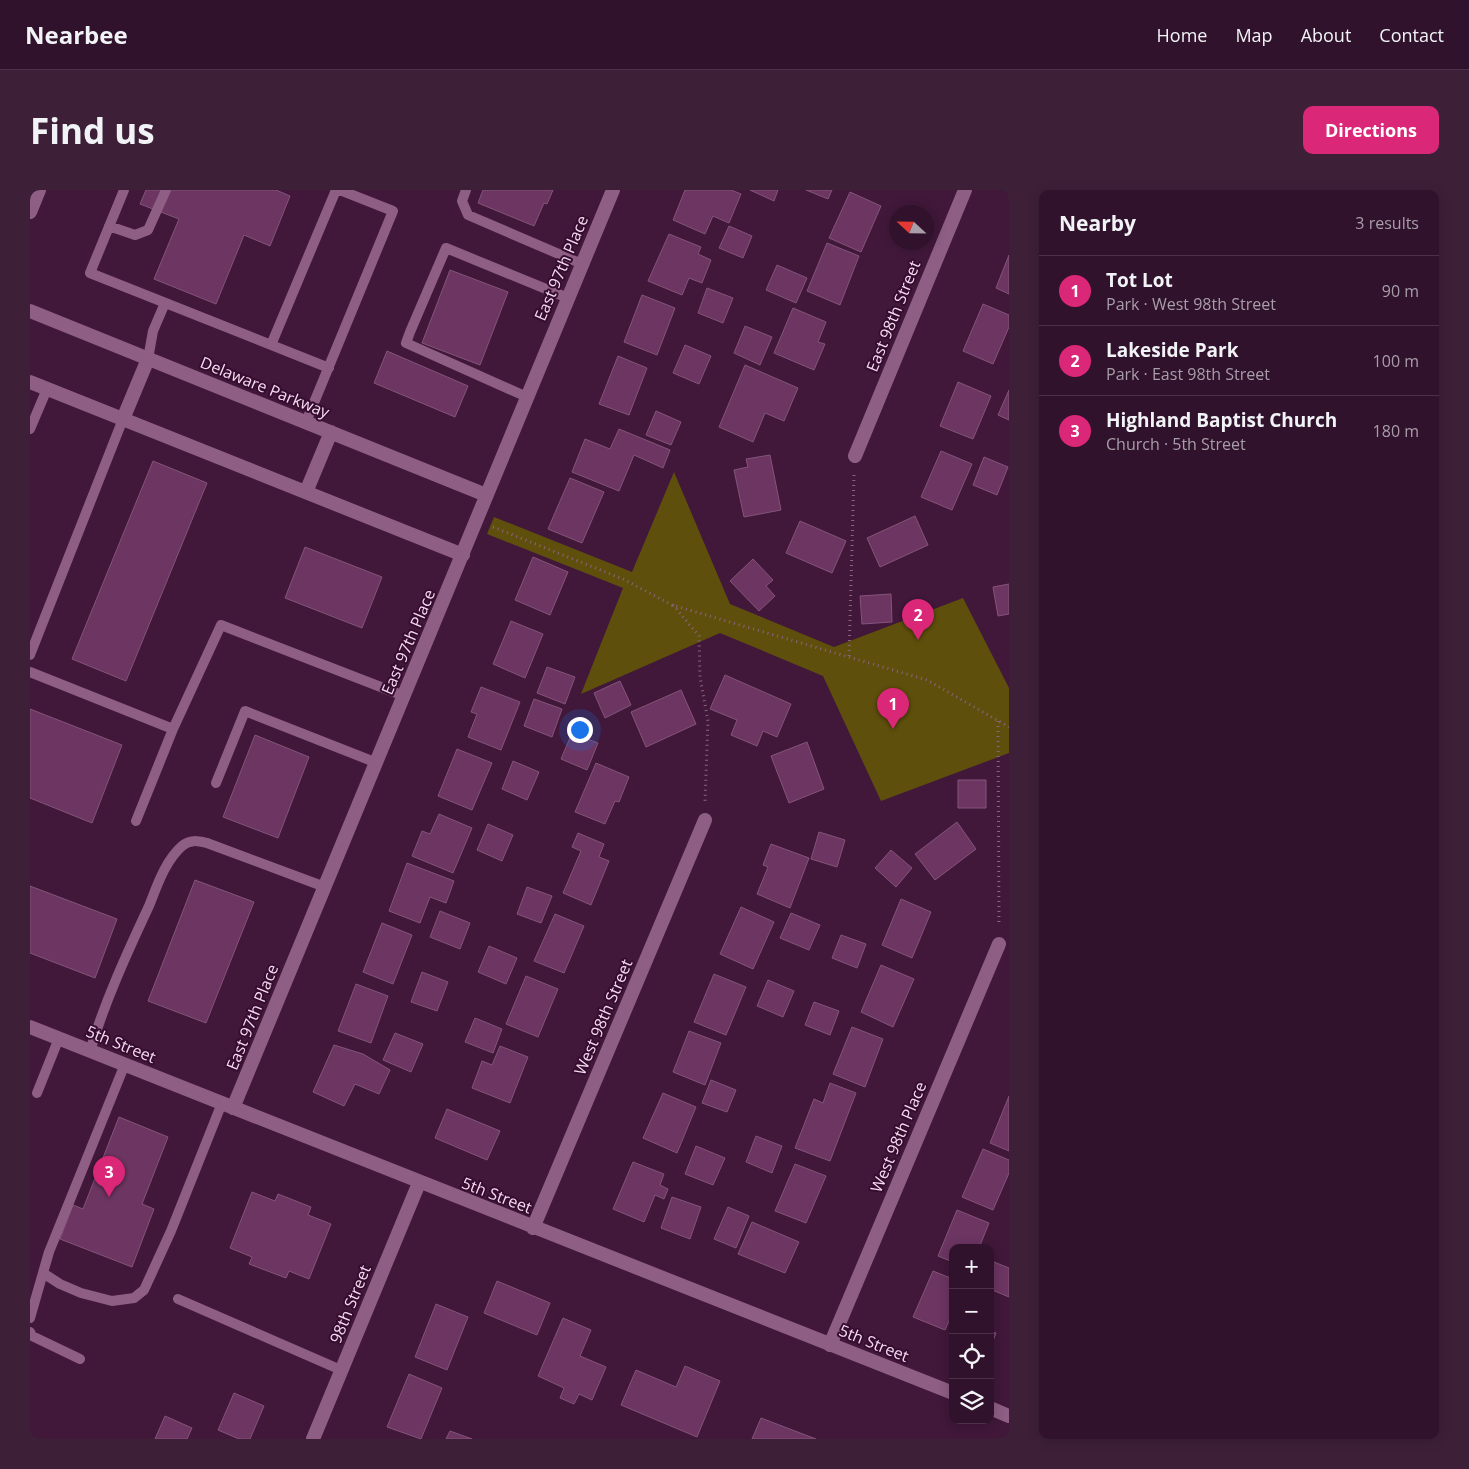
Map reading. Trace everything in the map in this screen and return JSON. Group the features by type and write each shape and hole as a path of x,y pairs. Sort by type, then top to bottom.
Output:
{"street":[{"path":"30,212 39,190"},
{"name":"East 97th Place","path":"228,1106 325,888 613,190"},
{"name":"East 98th Street","path":"854,456 965,190"},
{"name":"Delaware Parkway","path":"30,311 486,494"},
{"path":"123,419 148,359"},
{"path":"30,382 463,555"},
{"path":"306,492 331,432"},
{"name":"West 98th Street","path":"533,1228 705,820"},
{"name":"West 98th Place","path":"830,1345 999,944"},
{"name":"5th Street","path":"30,1027 419,1183 949,1391"},
{"name":"98th Street","path":"313,1439 419,1183"},
{"path":"994,1410 1009,1416"}],"lane":[{"path":"124,190 90,273 329,368"},
{"path":"109,226 135,235 148,230 166,190"},
{"path":"271,345 336,190"},
{"path":"306,422 393,211 340,190"},
{"path":"466,190 462,202 468,214 582,264"},
{"path":"527,396 406,343 446,248 568,298"},
{"path":"148,359 153,331 165,303"},
{"path":"30,429 47,388"},
{"path":"30,655 123,419"},
{"path":"136,821 173,728 221,625 404,696"},
{"path":"30,672 173,728"},
{"path":"216,783 245,711 377,763"},
{"path":"90,1051 100,1019 132,942 166,868 182,846 192,840 207,842 325,888"},
{"path":"37,1093 59,1038"},
{"path":"30,1318 49,1252 125,1064"},
{"path":"43,1273 60,1284 82,1293 112,1301 134,1298 144,1290 228,1106"},
{"path":"178,1298 341,1370"},
{"path":"30,1332 32,1336 80,1359"}],"path":[{"path":"849,656 854,456"},
{"path":"476,520 623,579 672,604 927,680 1009,727"},
{"path":"672,604 699,636 700,677 708,721 705,820"},
{"path":"998,721 999,944"}],"shaded area":[{"path":"674,472 730,604 834,647 963,598 1009,688 1009,753 881,801 823,676 720,633 581,694 623,588 487,534 494,517 632,572"}],"building":[{"path":"146,190 276,190 290,196 270,246 244,235 216,304 154,279 179,219 140,204"},
{"path":"483,190 553,190 547,204 544,203 534,226 478,203"},
{"path":"685,190 731,190 741,194 729,223 713,216 705,234 673,220"},
{"path":"750,190 778,190 774,201"},
{"path":"806,190 832,190 828,199"},
{"path":"850,192 881,206 861,252 829,238"},
{"path":"729,226 752,236 743,258 719,248"},
{"path":"669,234 701,247 698,254 711,260 702,283 689,278 682,295 648,281"},
{"path":"827,243 859,256 840,305 807,291"},
{"path":"1009,255 1009,294 996,288"},
{"path":"777,265 807,278 796,303 766,290"},
{"path":"450,270 508,292 480,365 422,343"},
{"path":"707,288 733,298 723,323 698,313"},
{"path":"642,295 675,308 657,355 624,342"},
{"path":"983,304 1009,315 1009,327 993,364 963,351"},
{"path":"793,308 826,322 818,342 825,344 814,370 774,353"},
{"path":"745,326 772,337 760,365 734,353"},
{"path":"685,345 711,356 699,384 673,373"},
{"path":"387,351 468,386 455,417 374,383"},
{"path":"618,356 647,368 629,415 599,404"},
{"path":"745,365 798,388 784,421 765,413 753,442 719,427"},
{"path":"958,382 991,396 973,439 940,426"},
{"path":"1009,390 1009,420 998,415"},
{"path":"656,411 681,422 671,445 646,435"},
{"path":"619,429 670,450 663,468 634,455 619,491 572,472 585,439 610,449"},
{"path":"941,451 972,464 952,510 921,497"},
{"path":"770,455 781,510 744,517 734,470 748,467 746,459"},
{"path":"984,457 1008,467 997,495 973,485"},
{"path":"153,461 207,483 126,681 72,659"},
{"path":"570,478 604,492 582,543 548,529"},
{"path":"915,516 928,545 880,567 867,538"},
{"path":"800,521 846,541 832,573 786,553"},
{"path":"305,547 382,577 362,628 285,598"},
{"path":"533,557 568,572 550,615 515,600"},
{"path":"753,559 773,580 766,586 775,596 759,611 730,581"},
{"path":"1009,584 1009,614 998,616 993,587"},
{"path":"891,594 892,622 862,624 860,596"},
{"path":"511,621 543,634 525,678 493,664"},
{"path":"547,667 575,677 565,704 537,693"},
{"path":"725,675 791,704 777,737 763,731 757,746 731,735 737,720 710,709"},
{"path":"620,681 631,705 605,718 594,693"},
{"path":"481,687 520,702 501,750 468,737 477,714 471,712"},
{"path":"681,690 696,724 646,747 631,712"},
{"path":"534,699 562,709 552,737 524,726"},
{"path":"30,709 122,745 92,823 30,798"},
{"path":"572,733 598,743 587,770 561,759"},
{"path":"255,735 309,757 278,838 223,817"},
{"path":"807,742 824,789 789,803 771,756"},
{"path":"457,749 492,763 472,810 438,796"},
{"path":"513,761 539,772 527,800 502,789"},
{"path":"596,763 629,777 619,802 615,801 605,824 575,812"},
{"path":"958,780 986,780 986,808 958,808"},
{"path":"439,814 472,828 453,873 412,856 422,831 430,834"},
{"path":"957,822 976,849 935,880 915,854"},
{"path":"488,824 513,835 502,861 477,850"},
{"path":"819,832 845,840 837,867 811,859"},
{"path":"578,833 604,844 599,857 609,861 591,905 563,893 581,851 572,847"},
{"path":"771,844 809,858 790,908 757,894 768,867 763,865"},
{"path":"891,850 912,868 896,887 875,868"},
{"path":"407,863 454,881 446,903 430,897 420,923 389,911"},
{"path":"195,880 254,902 206,1023 148,1001"},
{"path":"30,886 117,919 95,978 30,953"},
{"path":"527,887 552,896 541,923 517,914"},
{"path":"901,899 931,912 912,958 882,945"},
{"path":"741,907 774,922 753,969 720,954"},
{"path":"440,911 470,923 460,949 430,937"},
{"path":"791,913 820,925 809,950 780,938"},
{"path":"555,914 584,926 564,973 534,961"},
{"path":"382,923 412,935 393,984 363,972"},
{"path":"841,935 866,944 857,968 832,958"},
{"path":"489,946 517,958 506,984 478,972"},
{"path":"881,965 914,979 893,1027 861,1012"},
{"path":"422,972 448,982 437,1011 411,1002"},
{"path":"714,974 746,987 726,1035 694,1022"},
{"path":"526,976 558,989 538,1037 506,1024"},
{"path":"768,980 794,991 783,1017 757,1006"},
{"path":"356,984 388,996 371,1043 338,1031"},
{"path":"814,1002 839,1011 830,1035 805,1025"},
{"path":"475,1018 502,1029 493,1053 465,1042"},
{"path":"852,1027 883,1039 865,1087 833,1074"},
{"path":"689,1031 721,1043 705,1085 673,1072"},
{"path":"395,1033 423,1044 411,1072 383,1060"},
{"path":"334,1045 363,1054 390,1070 379,1094 355,1084 344,1106 313,1092"},
{"path":"500,1046 528,1057 510,1103 472,1088 482,1061 492,1065"},
{"path":"711,1080 736,1090 727,1112 702,1103"},
{"path":"830,1083 856,1093 830,1161 795,1148 814,1099 823,1103"},
{"path":"663,1093 696,1107 677,1153 643,1138"},
{"path":"1009,1096 1009,1151 990,1143"},
{"path":"447,1109 500,1131 487,1160 435,1138"},
{"path":"119,1117 168,1137 142,1204 154,1209 132,1267 60,1239 73,1205 83,1209"},
{"path":"756,1136 782,1146 772,1173 746,1162"},
{"path":"696,1146 725,1158 713,1185 685,1174"},
{"path":"983,1149 1009,1160 1009,1173 993,1210 962,1197"},
{"path":"633,1162 664,1174 660,1185 668,1189 664,1199 655,1195 644,1222 613,1209"},
{"path":"795,1164 826,1176 806,1223 775,1211"},
{"path":"252,1192 275,1201 278,1194 311,1207 308,1215 331,1224 309,1279 289,1271 286,1278 249,1264 252,1257 230,1248"},
{"path":"672,1197 701,1207 690,1239 661,1228"},
{"path":"728,1207 749,1216 736,1248 714,1239"},
{"path":"957,1210 989,1223 981,1244 949,1244 949,1260 938,1256"},
{"path":"752,1222 799,1242 785,1273 738,1254"},
{"path":"994,1262 1009,1268 1009,1297 994,1291"},
{"path":"933,1271 949,1277 949,1321 945,1330 913,1317"},
{"path":"497,1281 550,1303 537,1335 484,1313"},
{"path":"436,1304 468,1317 447,1370 415,1357"},
{"path":"563,1318 591,1330 580,1356 606,1367 592,1400 579,1394 574,1404 560,1398 564,1388 538,1376"},
{"path":"685,1366 720,1381 697,1437 621,1405 636,1370 676,1387"},
{"path":"409,1374 442,1388 421,1439 387,1427"},
{"path":"234,1393 264,1406 250,1439 239,1439 218,1430"},
{"path":"165,1416 192,1428 187,1439 155,1439"},
{"path":"761,1418 816,1439 752,1439"},
{"path":"450,1431 472,1439 446,1439"}],"place":[{"name":"Lakeside Park","path":"918,640"},
{"name":"Tot Lot","path":"893,729"},
{"name":"Highland Baptist Church","path":"109,1197"}]}
